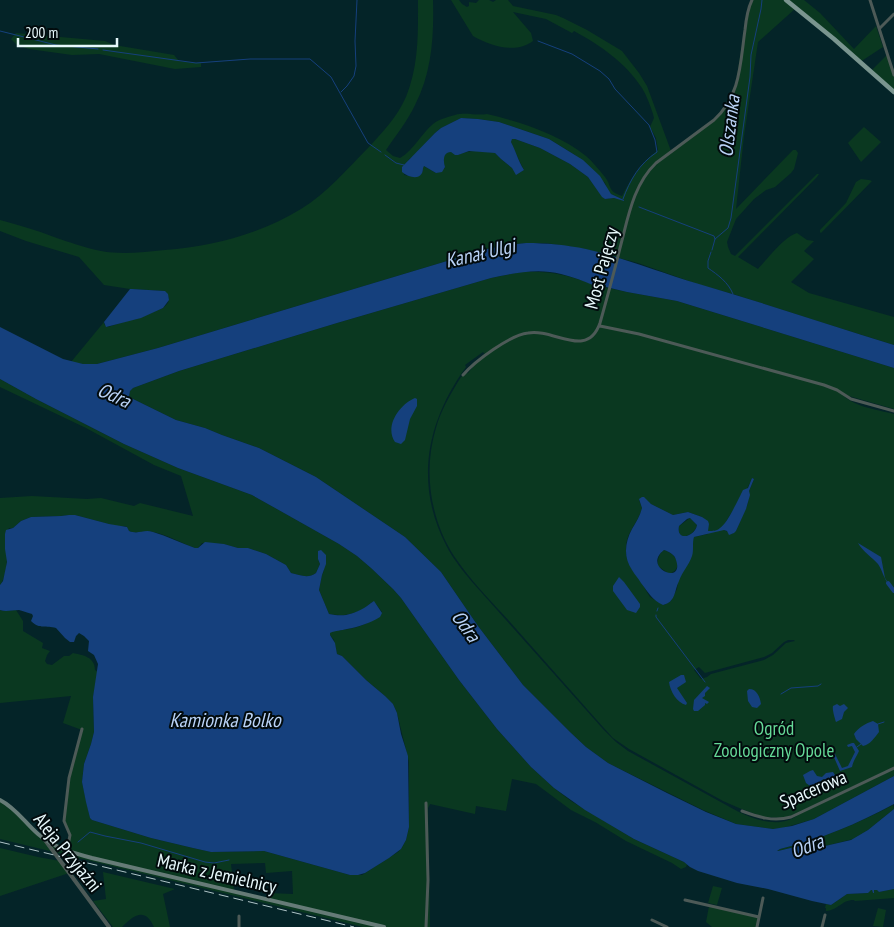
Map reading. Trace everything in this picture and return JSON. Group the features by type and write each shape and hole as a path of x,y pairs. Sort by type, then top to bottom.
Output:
{"main road":[{"path":"786,0 893,89"},
{"name":"Aleja Przyjaźni","path":"0,800 13,808 45,840"},
{"name":"Marka z Jemielnicy","path":"45,840 67,851 102,860 384,927"}],"street":[{"name":"Most Pajęczy","path":"600,324 636,191 643,177 652,166 714,120 729,103 738,82 747,12 752,0"},
{"path":"870,0 894,75"},
{"path":"880,28 894,14"},
{"path":"462,374 501,344 518,335 541,332 580,342 596,333 600,324 824,385 838,390 851,399 894,411"},
{"name":"Aleja Przyjaźni","path":"67,851 70,836 64,821 69,778 82,729"},
{"name":"Spacerowa","path":"742,811 776,820 790,817 894,768"},
{"path":"426,803 428,880 426,927"},
{"name":"Aleja Przyjaźni","path":"45,840 109,927"},
{"path":"757,927 763,898"},
{"path":"685,900 759,917"},
{"path":"822,927 825,915"},
{"path":"239,916 239,927"},
{"path":"652,920 657,925 667,927"}],"green space":[{"path":"418,0 433,0 431,54 421,92 405,123 386,150 393,156 400,158 438,121 459,114 487,114 539,130 564,141 586,156 605,177 612,190 622,196 637,171 658,150 656,138 650,127 654,118 650,104 636,79 620,63 593,42 574,31 572,33 546,19 513,12 531,33 533,41 526,45 511,48 487,43 473,36 451,0 459,0 467,7 469,2 476,3 479,0 493,2 496,0 508,0 513,6 563,18 622,51 647,86 671,151 714,120 722,112 735,89 747,12 752,0 804,0 820,13 854,49 876,26 883,47 860,62 796,8 758,42 744,136 736,209 793,150 796,150 798,153 794,169 791,173 775,187 766,190 754,199 736,219 727,242 731,254 735,256 819,174 738,257 758,269 776,248 792,235 797,233 807,240 814,241 804,251 814,259 791,282 809,293 894,317 894,345 697,284 638,263 585,249 546,243 526,243 487,249 158,348 97,364 71,362 104,322 108,327 137,319 163,308 168,303 169,298 165,291 104,285 79,257 0,231 0,220 89,248 125,253 183,248 218,242 253,232 285,218 310,203 328,188 379,136 398,111 406,97 416,61","holes":["461,118 499,122 549,139 575,155 605,183 611,194 624,200 605,199 588,177 570,164 540,148 515,139 512,139 511,142 524,170 517,174 495,153 476,151 458,155 452,152 446,153 444,160 445,168 436,173 424,166 423,171 416,177 404,175 409,159 441,128"]},
{"path":"16,33 105,41 114,45 174,55 179,61 201,63 201,67 175,69 99,54 72,55 29,49 17,45 11,39"},
{"path":"888,54 894,69 894,92 871,71"},
{"path":"864,127 881,142 861,162 848,143"},
{"path":"861,179 872,181 821,233 820,230 846,203 856,182"},
{"name":"Ogród Zoologiczny Opole","path":"521,272 559,274 595,285 598,284 627,292 677,301 894,368 894,409 849,396 839,391 850,401 857,404 894,414 894,767 785,818 763,817 723,801 629,749 613,738 481,590 454,556 439,526 434,510 430,477 432,444 438,421 450,395 461,377 468,373 486,355 483,352 465,365 466,367 453,388 442,409 434,431 429,453 428,476 430,499 436,522 446,545 458,565 603,729 616,742 628,751 737,811 768,822 783,822 791,819 894,769 894,776 814,819 773,829 736,824 703,810 608,763 586,747 523,685 478,626 441,572 405,537 316,477 259,448 205,428 176,420 129,397 130,391 133,388 179,371 491,278","holes":["752,478 754,479 749,491 748,503 736,531 732,534 722,530","639,500 673,515 688,512 702,517 708,529 708,534 694,537 693,550 678,581 677,589 671,601 664,605 650,597 631,568 627,558 627,540 642,508","788,640 795,641 786,643 773,655 764,660 711,674 701,679 694,670 699,667 705,673 764,657 772,653"]},
{"path":"0,379 124,444 178,468 252,495 357,556 401,598 459,680 497,729 531,767 571,801 634,839 684,862 687,864 686,867 681,869 626,841 571,810 536,784 512,779 506,811 476,806 475,814 430,804 428,808 430,927 363,927 0,839 0,800 8,804 34,831 66,851 70,835 64,821 69,778 82,730 63,723 71,696 0,703 0,610 16,610 23,621 23,631 43,643 42,648 50,651 45,661 47,664 52,665 64,656 69,656 73,653 91,659 95,670 98,672 93,697 94,732 84,764 82,782 92,820 151,838 211,852 264,851 350,875 362,875 398,852 406,840 409,827 409,762 393,704 342,656 337,654 334,640 330,635 332,631 346,630 365,624 382,612 372,602 352,614 329,614 319,590 324,570 318,559 320,564 316,573 304,576 291,573 286,565 266,554 248,548 202,543 198,548 195,548 159,533 132,532 125,526 116,526 75,515 31,517 21,521 13,528 9,528 7,531 5,538 6,568 0,585 0,498 32,496 101,498 134,506 140,503 193,516 181,476 154,465 86,428 0,387","holes":["265,863 266,873 292,871 293,894 268,893 269,898 234,891 231,864"]},
{"path":"690,518 697,525 689,535 683,536 680,534 679,526"},
{"path":"664,550 669,552 677,561 676,568 669,574 658,566 659,557"},
{"path":"893,805 894,809 868,830 853,839 825,846 807,844 777,851 838,830"},
{"path":"0,848 60,861 69,873 0,896"},
{"path":"103,872 175,889 163,894 170,927 154,927 147,917 139,915 122,927 113,927 93,901 106,899"},
{"path":"713,886 722,888 717,905 708,903"},
{"path":"894,889 894,898 850,900 834,909 826,911 825,908 826,904 831,905 847,894 868,893 870,890 873,893 874,890 879,892"},
{"path":"709,906 759,917 757,927 712,927 706,922"},
{"path":"878,908 886,910 883,927 873,926"}],"water":[{"path":"461,118 499,122 549,139 583,160 600,176 611,194 624,201 614,198 605,199 588,177 570,164 540,148 515,139 512,139 511,142 524,170 516,175 512,168 495,153 469,151 458,155 448,152 445,155 445,167 442,172 436,173 424,166 421,175 418,177 408,176 402,172 402,167 435,133"},
{"path":"526,243 564,245 586,249 894,345 894,368 677,301 627,292 606,287 604,284 595,286 552,272 535,271 491,278 179,371 133,388 130,391 129,397 176,420 205,428 259,448 316,477 405,537 441,572 478,626 523,685 570,732 586,747 608,763 667,793 736,824 773,829 792,826 814,819 894,776 894,804 838,830 777,851 807,844 825,846 851,840 868,830 894,809 894,889 879,892 874,890 874,893 871,890 868,893 847,894 831,905 737,883 698,871 684,862 634,839 585,810 554,788 531,767 497,729 459,680 401,598 357,556 252,495 178,468 124,444 0,379 0,327 63,359 83,364 97,364 158,348 487,249"},
{"path":"130,289 165,291 168,294 169,300 163,308 141,318 106,327 104,322"},
{"path":"415,398 417,399 417,406 410,419 405,440 401,444 395,442 391,429 395,416 404,405"},
{"path":"752,478 754,479 749,491 750,495 746,509 736,531 729,535 724,530 694,537 692,556 680,578 672,599 663,605 656,601 633,572 626,555 628,539 642,508 639,499 644,497 651,504 673,515 688,512 702,517 708,521 708,531 713,531 723,526 743,490 748,488","holes":["690,518 697,525 696,529 690,535 683,536 680,534 679,526","664,550 675,558 677,568 675,572 665,572 657,563 658,557"]},
{"name":"Kamionka Bolko","path":"69,515 127,527 132,532 153,532 195,548 198,548 205,542 248,548 266,554 286,565 291,573 304,576 316,573 320,564 318,551 321,550 326,555 326,564 319,590 329,614 351,614 374,601 382,613 380,617 360,626 332,632 330,635 335,643 337,654 342,656 385,696 393,704 397,713 408,756 409,827 406,840 401,849 365,873 350,875 264,851 211,852 151,838 90,818 82,782 84,764 94,732 93,697 98,664 94,655 88,651 89,641 79,633 74,642 70,642 56,628 34,624 31,621 32,614 19,610 0,610 0,585 3,581 7,562 5,549 6,530 31,517"},
{"path":"858,543 881,557 885,578 878,564"},
{"path":"619,577 640,604 636,613 627,610 613,591 613,586"},
{"path":"684,675 686,682 677,688 687,703 686,705 674,696 669,682"},
{"path":"707,686 710,688 702,698 709,702 705,703 698,711 694,711 694,700"},
{"path":"749,689 754,690 759,696 761,704 757,708 752,707 748,701 747,691"},
{"path":"837,704 840,706 844,704 848,708 844,712 842,719 836,722 833,706"},
{"path":"873,721 878,724 879,732 870,742 863,746 854,734 862,726"},
{"path":"854,743 859,751 852,767 840,771 833,752 835,750 842,768 848,766 855,752 852,746 848,747 847,745"},
{"path":"813,770 817,776 822,777 826,773 833,772 835,775 833,782 829,784 824,779 810,786 806,783 803,775"}],"waterway":[{"path":"341,92 354,76 356,66 357,0"},
{"name":"Olszanka","path":"712,250 715,239 728,228 731,218 750,77 751,55 762,0"},
{"path":"0,31 56,45 98,49"},
{"path":"538,41 572,54 600,71 649,125 657,152 636,173 623,199"},
{"path":"103,50 196,63 250,59 310,59 331,77 368,143 381,152"},
{"path":"385,155 396,163 404,165"},
{"path":"639,207 714,236 715,239"},
{"name":"Olszanka","path":"711,252 708,268 726,282 733,294"},
{"path":"888,583 894,591"},
{"path":"656,615 705,682"},
{"path":"781,694 791,688 818,686 821,684"},
{"path":"878,724 884,722"},
{"path":"857,747 861,744"},
{"path":"782,798 786,796 788,798 800,799"},
{"path":"78,842 90,832 141,843 205,862 214,863 229,860"}],"railway":[{"path":"0,842 354,927"}],"water label":[{"name":"Kanał Ulgi","path":"480,253"},
{"name":"Odra","path":"114,395"},
{"name":"Odra","path":"466,626"},
{"name":"Odra","path":"807,846"}]}
